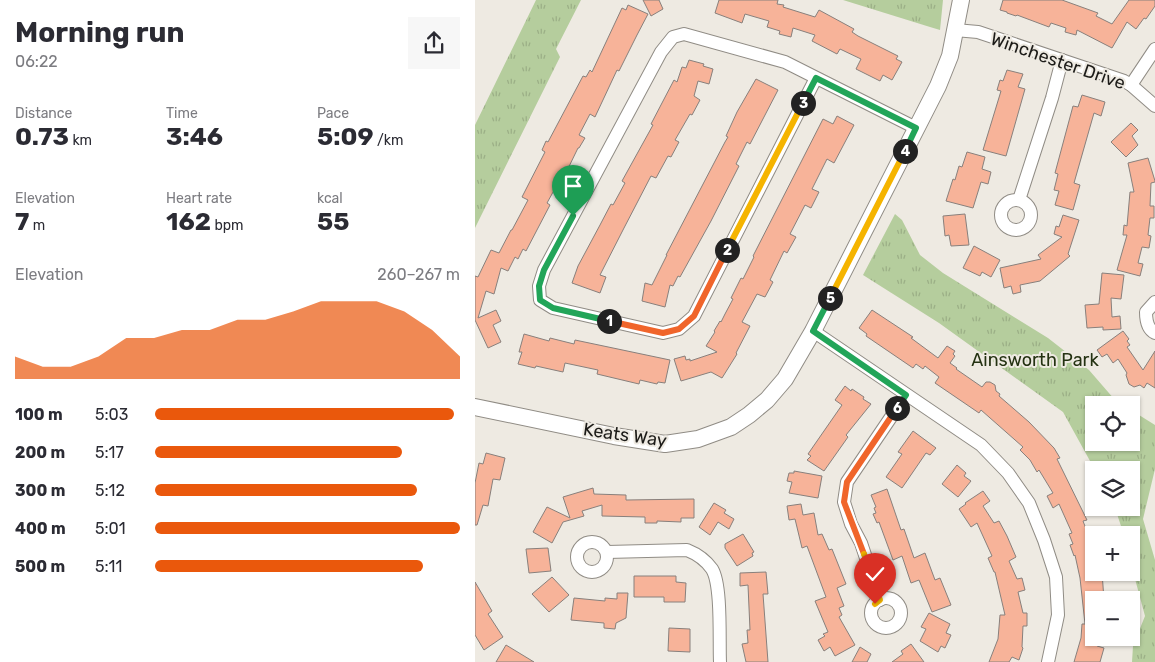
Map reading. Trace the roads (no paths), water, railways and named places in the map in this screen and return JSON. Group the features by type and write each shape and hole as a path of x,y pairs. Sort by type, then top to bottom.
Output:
{"street":[{"name":"Keats Way","path":"475,408 613,436 665,444 698,439 731,427 767,400 785,379 813,331 938,86 950,56 961,0"},
{"name":"Winchester Drive","path":"955,30 978,32 1095,70 1131,85 1155,106"},
{"path":"816,78 694,316 679,329 663,333 553,308 540,300 539,286 544,270 661,52 673,37 685,34 690,35 785,62 916,128"},
{"path":"1131,85 1155,49"},
{"path":"1019,200 1062,60"},
{"path":"1155,302 1146,312 1146,322 1151,331 1155,333"},
{"path":"813,331 981,445 1008,472 1029,503 1045,540 1056,577 1058,614 1048,662"},
{"path":"880,600 861,543 851,524 844,502 847,482 906,395"},
{"path":"607,552 687,550 699,555 713,570 717,589 720,662"}],"park label":[{"name":"Ainsworth Park","path":"1035,360"}]}
